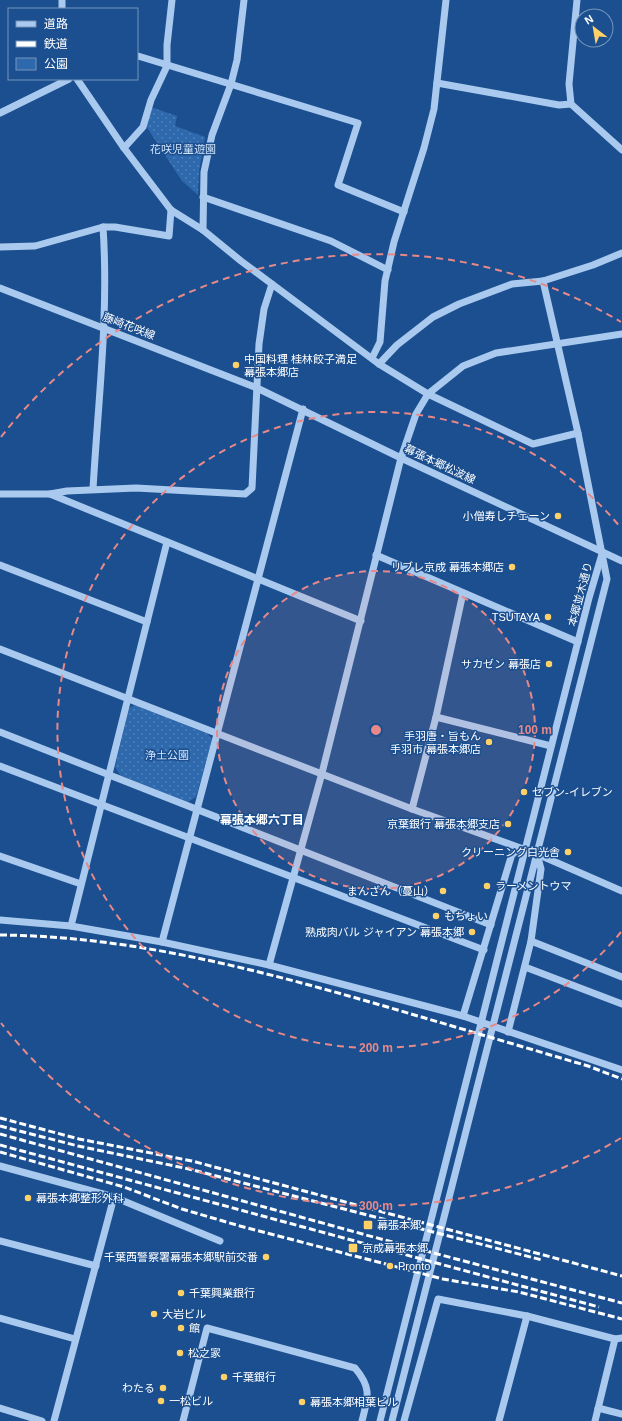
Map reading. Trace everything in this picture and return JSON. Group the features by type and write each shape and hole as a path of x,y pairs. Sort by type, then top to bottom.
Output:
{"street":[{"path":"124,148 143,127 151,100 167,66 167,45 172,0"},
{"path":"203,230 204,172 212,135 231,84 237,60 244,0"},
{"path":"372,358 380,342 388,270 426,142 434,109 446,0"},
{"path":"577,0 569,84 571,104 622,150"},
{"path":"138,56 358,123 338,185 404,212"},
{"path":"0,113 67,80"},
{"path":"78,80 124,148 171,210 203,230 379,364 428,394 534,444 578,433"},
{"path":"437,83 559,105 571,104"},
{"path":"203,198 331,241 388,270"},
{"path":"0,247 35,246 103,228 115,227 168,236 171,210"},
{"path":"93,489 97,417 105,329 106,263 103,228"},
{"path":"379,364 397,345 433,317 459,304 512,284 543,282 593,265 622,252"},
{"path":"543,282 578,433 603,552"},
{"path":"0,494 50,494 93,489 136,488 246,494 252,488 259,344 264,309 272,284"},
{"name":"藤崎花咲線","path":"0,288 249,385"},
{"path":"269,965 292,877 322,773 401,458 416,414 428,394 463,366 496,353 558,345 622,334"},
{"name":"幕張本郷松波線","path":"249,385 303,409 401,458 622,561"},
{"path":"162,942 303,409"},
{"path":"50,494 361,620"},
{"path":"71,926 167,542"},
{"name":"本郷並木通り","path":"380,1421 518,873 603,552"},
{"name":"本郷並木通り","path":"392,1421 607,579 603,552"},
{"path":"376,555 578,642"},
{"path":"0,565 147,622"},
{"path":"412,809 436,717 463,593"},
{"path":"0,649 412,809 525,849 622,891"},
{"path":"436,717 551,746"},
{"path":"0,732 491,925"},
{"path":"0,766 484,950"},
{"path":"463,1016 512,854 525,849"},
{"path":"508,1032 531,941 541,869 537,854"},
{"path":"0,856 81,884"},
{"path":"0,920 71,926 162,942 269,965 463,1016 622,1070"},
{"path":"531,941 622,977"},
{"path":"525,967 622,1004"},
{"path":"0,1166 114,1197 220,1241"},
{"path":"54,1421 114,1197"},
{"path":"0,1240 96,1266"},
{"path":"404,1421 438,1299 527,1316 618,1338 595,1421"},
{"path":"500,1421 527,1316"},
{"path":"0,1318 75,1339"},
{"path":"183,1421 207,1328 355,1368 364,1378 368,1387 368,1397 362,1421"},
{"path":"0,1408 42,1421"},
{"path":"598,1408 622,1414"}],"green space":[{"name":"花咲児童遊園","path":"151,107 177,116 175,126 205,137 199,172 198,195 182,181 146,126"},
{"name":"浄土公園","path":"135,705 208,734 212,740 196,797 188,802 120,775 115,767 129,708"}],"railway":[{"path":"0,935 98,941 146,948 242,968 384,1006 588,1066 622,1079"},
{"path":"0,1118 79,1139 192,1161 622,1276"},
{"path":"0,1126 78,1146 189,1169 542,1260"},
{"path":"0,1134 366,1235 622,1303"},
{"path":"0,1145 599,1307"},
{"path":"0,1152 124,1187 182,1209 240,1226 443,1279 519,1292 622,1319"}],"place":[{"name":"中国料理 桂林餃子満足 幕張本郷店","path":"236,365"},
{"name":"小僧寿しチェーン","path":"558,516"},
{"name":"リブレ京成 幕張本郷店","path":"512,567"},
{"name":"TSUTAYA","path":"548,617"},
{"name":"サカゼン 幕張店","path":"549,664"},
{"name":"手羽唐・旨もん 手羽市 幕張本郷店","path":"489,742"},
{"name":"セブン-イレブン","path":"524,792"},
{"name":"京葉銀行 幕張本郷支店","path":"508,824"},
{"name":"クリーニング白光舎","path":"568,852"},
{"name":"ラーメントウマ","path":"487,886"},
{"name":"まんざん（蔓山）","path":"443,891"},
{"name":"もぢょい","path":"436,916"},
{"name":"熟成肉バル ジャイアン 幕張本郷","path":"472,932"},
{"name":"幕張本郷整形外科","path":"28,1198"},
{"name":"幕張本郷","path":"368,1225"},
{"name":"京成幕張本郷","path":"353,1248"},
{"name":"千葉西警察署幕張本郷駅前交番","path":"266,1257"},
{"name":"Pronto","path":"390,1266"},
{"name":"千葉興業銀行","path":"181,1293"},
{"name":"大岩ビル","path":"154,1314"},
{"name":"館","path":"181,1328"},
{"name":"松之家","path":"180,1353"},
{"name":"千葉銀行","path":"224,1377"},
{"name":"わたる","path":"163,1388"},
{"name":"一松ビル","path":"161,1401"},
{"name":"幕張本郷相葉ビル","path":"302,1402"}],"district":[{"name":"幕張本郷六丁目","path":"262,820"}]}
